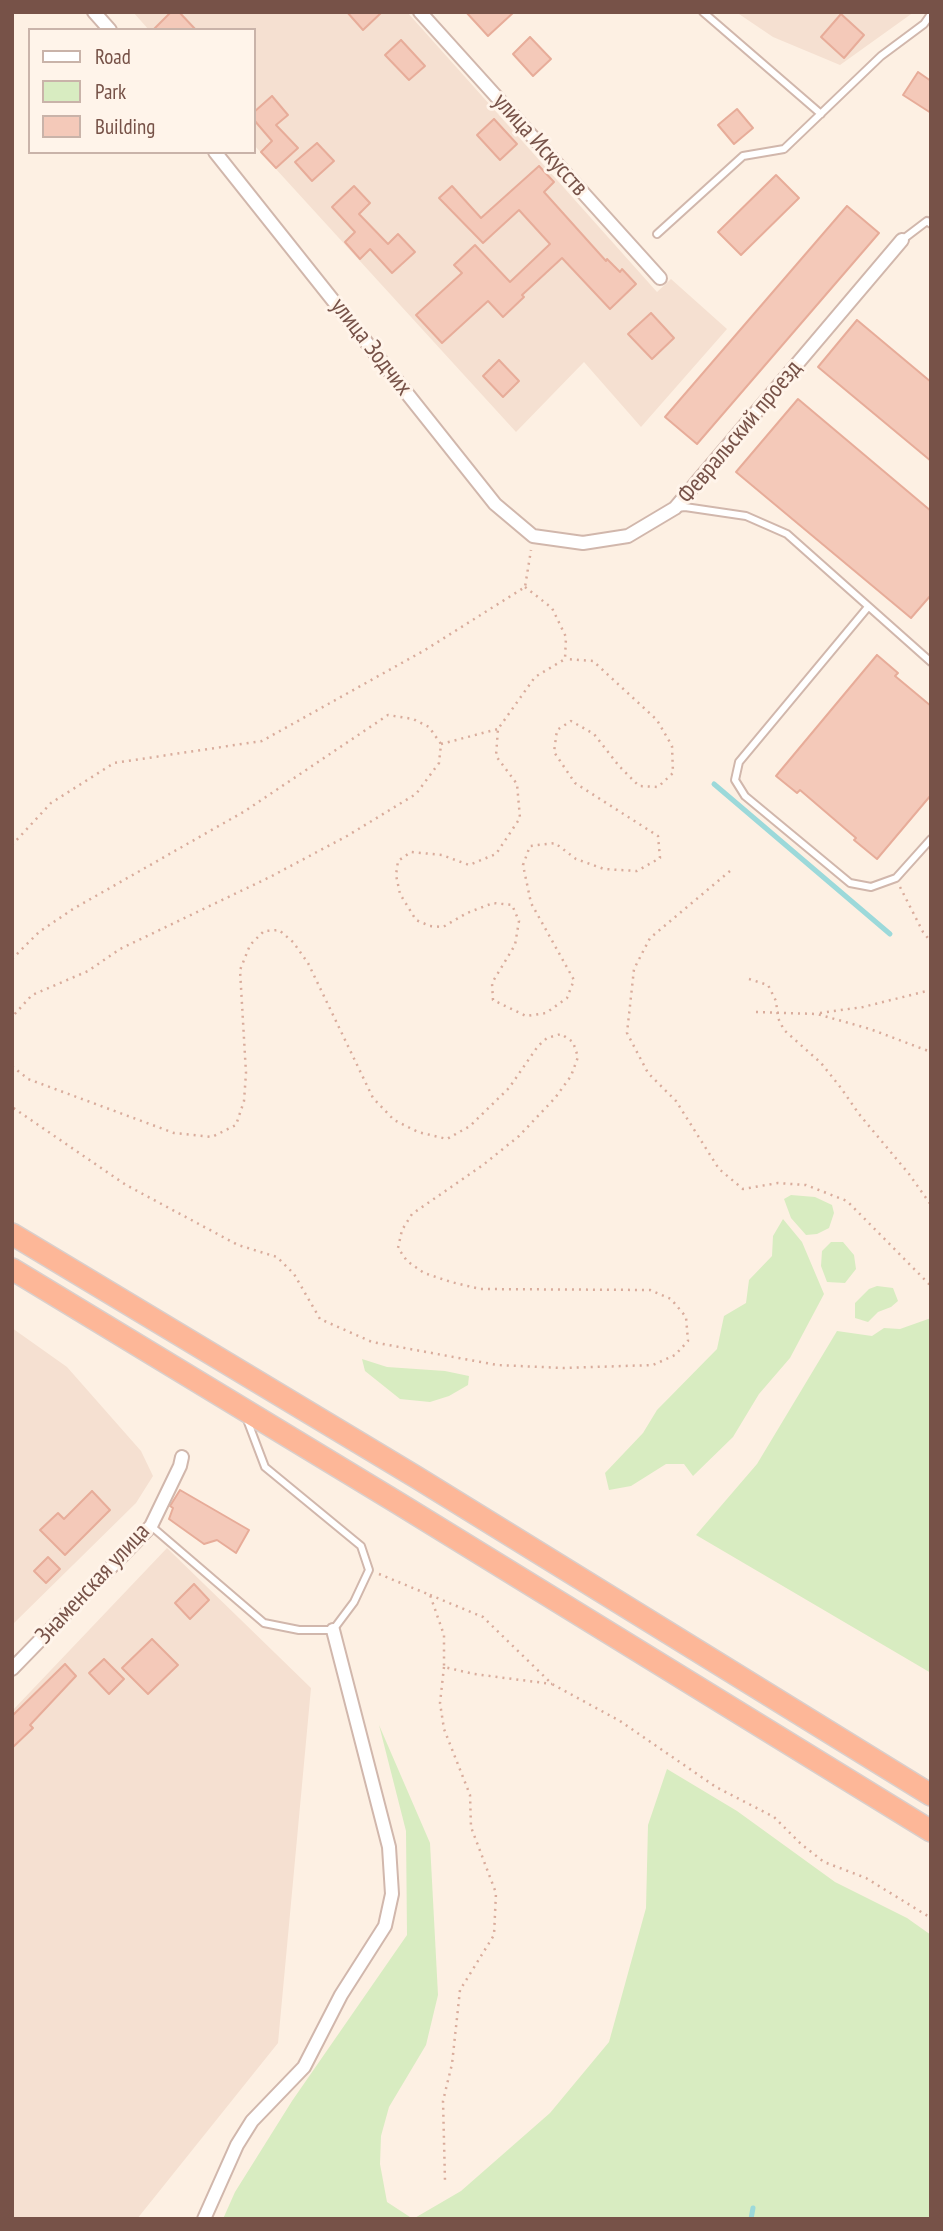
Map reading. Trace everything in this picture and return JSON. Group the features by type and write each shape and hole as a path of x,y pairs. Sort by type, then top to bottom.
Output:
{"highway":[{"path":"12,1234 416,1477 931,1795"},
{"path":"12,1269 931,1831"}],"street":[{"path":"94,12 108,28"},
{"name":"улица Искусств","path":"420,12 660,278"},
{"name":"улица Зодчих","path":"217,154 495,504 533,536"},
{"name":"Февральский проезд","path":"533,536 583,543 628,536 675,508 902,240"},
{"name":"Знаменская улица","path":"12,1669 151,1526 182,1457"},
{"path":"204,2219 237,2146 252,2122 304,2067 341,1995 384,1926 392,1894 389,1847 333,1630"}],"lane":[{"path":"704,12 821,114"},
{"path":"657,233 743,156 784,149 881,56 924,24 931,14"},
{"path":"902,240 927,221 931,224"},
{"path":"675,508 685,507 746,516 787,534 931,662"},
{"path":"868,607 739,762 735,780 744,796 850,883 871,887 896,878 931,839"},
{"path":"151,1526 264,1623 299,1630 333,1630 354,1602 369,1570 361,1546 265,1467 242,1409"}],"path":[{"path":"12,845 51,803 114,763 262,741 425,650 525,587 533,536"},
{"path":"525,587 552,608 566,636 565,659"},
{"path":"565,659 593,661 657,720 672,746 673,773 658,787 639,786 594,734 571,721 557,730 554,752 575,783 658,836 660,858 637,871 604,869 576,859 555,843 530,846 523,866 531,903 574,980 566,998 546,1013 526,1016 493,1000 492,983 515,945 519,921 512,905 493,903 467,913 443,927 430,926 416,920 400,894 396,875 398,860 411,852 442,855 469,865 496,854 520,818 517,784 496,756 498,729 535,677 565,659"},
{"path":"12,959 39,932 73,909 245,811 388,715 413,719 429,727 441,744 439,763 416,794 347,836 270,877 120,949 88,971 32,995 12,1017"},
{"path":"441,744 498,729"},
{"path":"730,871 650,938 634,970 627,1033 648,1073 676,1101 719,1169 743,1189 778,1183 806,1185 847,1201 931,1286"},
{"path":"896,878 923,932 931,942"},
{"path":"12,1066 28,1079 174,1133 212,1137 236,1125 244,1101 246,1073 240,970 250,945 264,931 279,930 293,942 308,963 373,1098 394,1120 418,1132 447,1139 470,1126 509,1088 538,1046 547,1038 561,1034 573,1042 578,1057 570,1076 555,1098 510,1143 412,1214 402,1230 398,1248 407,1261 424,1273 480,1289 650,1290 671,1299 686,1317 688,1341 676,1355 653,1365 564,1368 497,1366 372,1342 320,1319 294,1274 277,1257 238,1245 126,1185 12,1107"},
{"path":"749,979 768,985 776,1001 784,1030 821,1063 931,1205"},
{"path":"756,1012 817,1013 863,1007 931,990"},
{"path":"817,1013 931,1052"},
{"path":"369,1570 483,1617 552,1684 620,1721 716,1787 774,1817 824,1863 866,1878 931,1918"},
{"path":"430,1594 444,1635 440,1703 444,1729 470,1796 471,1827 496,1893 494,1935 460,1990 452,2064 443,2101 445,2181"},
{"path":"444,1667 474,1674 552,1684"}],"shaded area":[{"path":"133,12 407,12 657,292 671,279 727,329 641,427 584,362 516,432 256,147 256,28 147,28"},
{"path":"736,12 914,12 840,65 773,37"},
{"path":"12,1328 67,1367 141,1451 153,1476 136,1503 12,1625"},
{"path":"167,1548 311,1688 278,2043 137,2219 12,2219 12,1711"}],"green space":[{"path":"791,1195 815,1197 832,1205 834,1213 829,1228 817,1234 806,1235 791,1218 784,1199"},
{"path":"783,1219 802,1242 824,1294 790,1358 759,1394 733,1437 693,1476 684,1464 666,1464 631,1486 609,1490 605,1473 643,1433 657,1410 717,1349 724,1316 746,1303 749,1280 772,1256 773,1236"},
{"path":"831,1242 843,1242 854,1255 856,1269 845,1283 827,1282 821,1266 822,1251"},
{"path":"877,1286 893,1288 898,1301 878,1312 868,1322 855,1318 855,1303 869,1289"},
{"path":"931,1318 931,1673 696,1535 757,1464 837,1331 872,1336 884,1328 900,1329"},
{"path":"362,1359 387,1367 445,1371 469,1376 468,1385 449,1396 430,1402 400,1399 365,1371"},
{"path":"379,1725 430,1843 438,1995 426,2045 389,2107 381,2136 380,2164 387,2202 413,2219 223,2219 235,2192 292,2101 407,1935 406,1831"},
{"path":"667,1769 737,1811 835,1882 907,1918 931,1935 931,2219 413,2219 461,2191 550,2113 609,2042 646,1908 648,1825"}],"building":[{"path":"171,12 179,12 194,28 155,28"},
{"path":"347,12 382,12 363,30"},
{"path":"466,12 514,12 488,36"},
{"path":"841,14 864,35 844,58 821,37"},
{"path":"530,37 551,59 533,76 513,54"},
{"path":"401,40 425,66 409,80 385,55"},
{"path":"918,72 931,81 931,113 903,95"},
{"path":"272,96 288,115 276,125 298,148 276,168 261,152 272,141 256,122 256,110"},
{"path":"737,109 753,128 734,144 718,125"},
{"path":"494,119 517,144 500,160 477,135"},
{"path":"317,143 334,161 312,181 295,162"},
{"path":"539,166 554,182 544,192 606,261 607,259 620,272 622,269 636,284 610,309 562,258 522,295 524,297 503,317 488,301 442,343 416,315 462,273 454,265 475,245 510,282 550,244 519,210 483,243 439,198 452,186 481,218"},
{"path":"776,175 799,198 741,255 718,232"},
{"path":"354,186 370,203 359,214 388,244 398,234 415,252 392,273 370,249 360,259 345,242 355,232 332,207"},
{"path":"847,206 879,233 697,444 665,417"},
{"path":"651,313 674,338 652,359 628,334"},
{"path":"857,320 931,382 931,461 818,367"},
{"path":"499,360 519,381 503,397 483,376"},
{"path":"798,399 931,511 931,595 911,618 736,472"},
{"path":"877,655 898,673 895,676 931,706 931,795 877,859 800,790 797,793 776,776"},
{"path":"180,1490 249,1530 236,1553 217,1540 204,1544 169,1519 173,1508 170,1506"},
{"path":"92,1491 110,1510 65,1555 40,1530 58,1513 64,1519"},
{"path":"48,1557 60,1569 46,1583 34,1571"},
{"path":"194,1584 209,1600 190,1619 175,1603"},
{"path":"152,1639 178,1665 148,1694 122,1668"},
{"path":"104,1659 124,1679 109,1694 89,1673"},
{"path":"65,1664 76,1676 30,1725 33,1728 12,1748 12,1716"}],"waterway":[{"path":"714,784 890,934"},
{"path":"751,2219 753,2208"}]}
